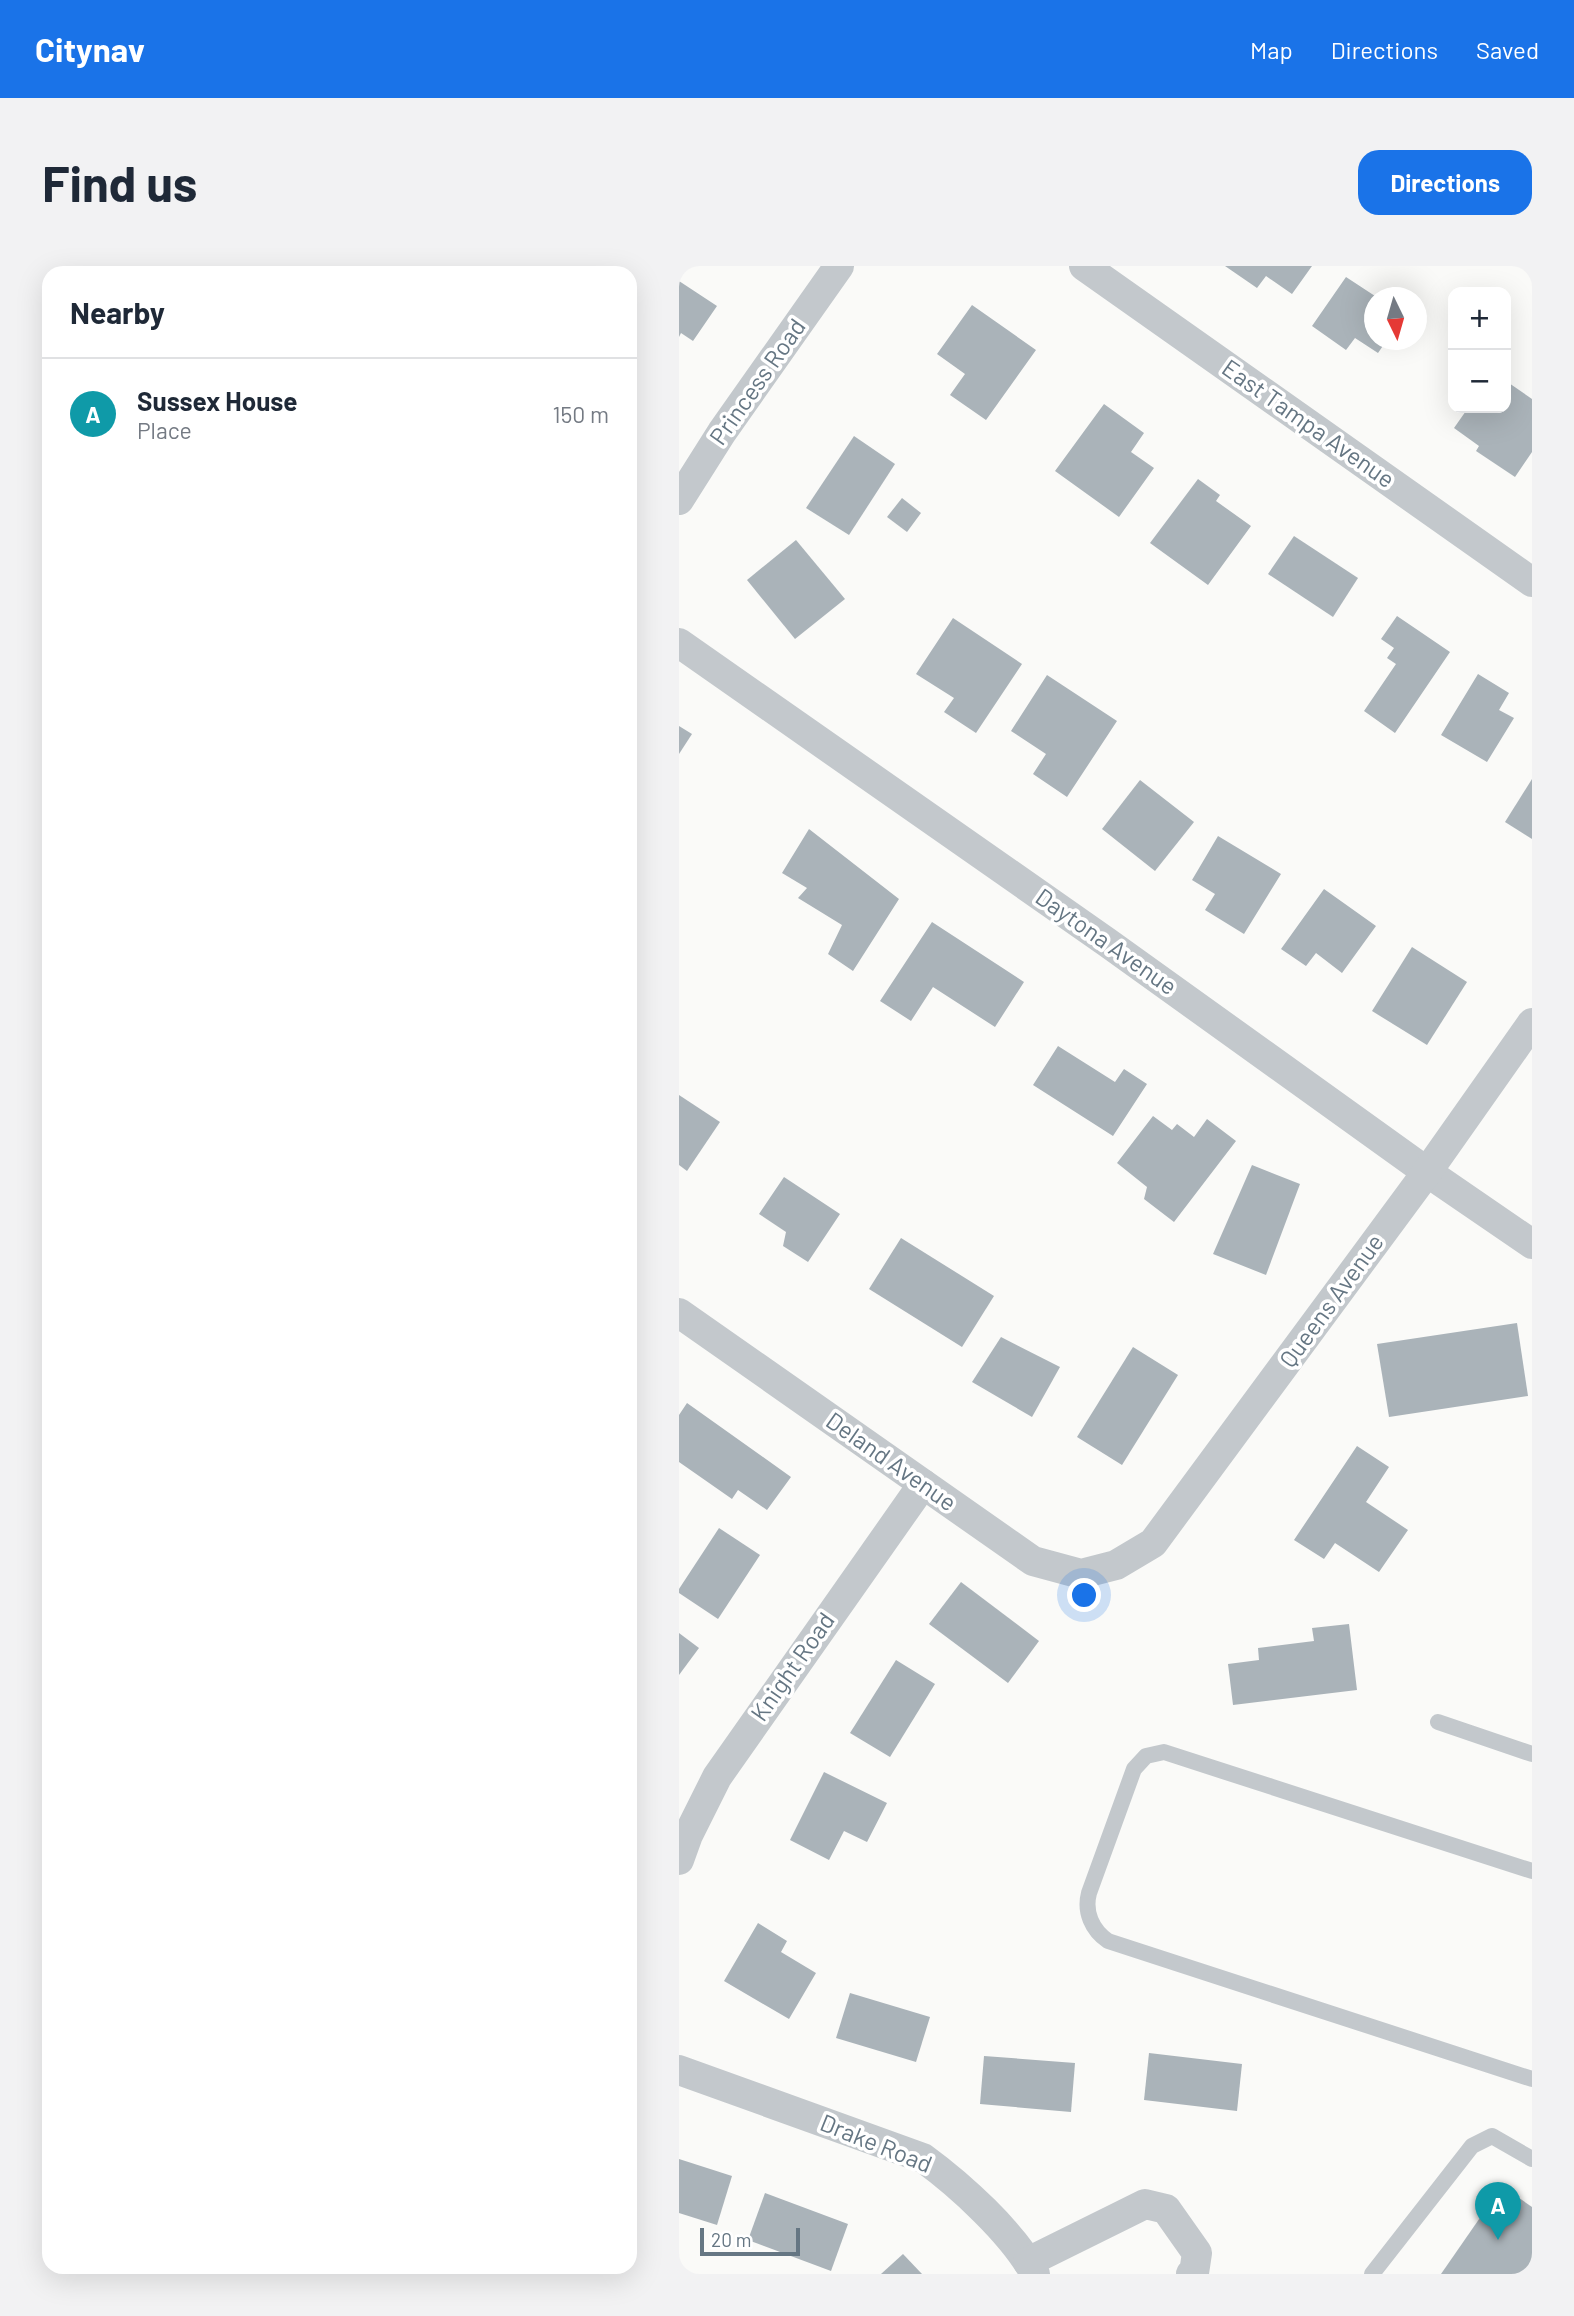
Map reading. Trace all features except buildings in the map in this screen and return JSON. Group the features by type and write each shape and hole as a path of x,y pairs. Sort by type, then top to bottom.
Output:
{"street":[{"name":"Princess Road","path":"679,500 722,432 839,266"},
{"name":"East Tampa Avenue","path":"1084,266 1532,582"},
{"name":"Daytona Avenue","path":"679,643 1532,1244"},
{"name":"Queens Avenue","path":"1117,1565 1153,1543 1427,1172 1532,1023"},
{"name":"Deland Avenue","path":"679,1313 1033,1561 1081,1574 1117,1565"},
{"name":"Knight Road","path":"679,1860 688,1835 717,1777 923,1484"},
{"name":"Drake Road","path":"679,2070 923,2158 954,2180 1031,2268"},
{"path":"1031,2268 1145,2204 1166,2209 1197,2253 1194,2273 1191,2274"}],"lane":[{"path":"1438,1722 1532,1755"},
{"path":"1532,1871 1159,1752 1146,1756 1134,1769 1087,1903 1093,1927 1108,1941 1532,2079"},
{"path":"1371,2274 1472,2146 1492,2136 1532,2159"}],"place":[{"name":"Sussex House","path":"1498,2240"}]}
